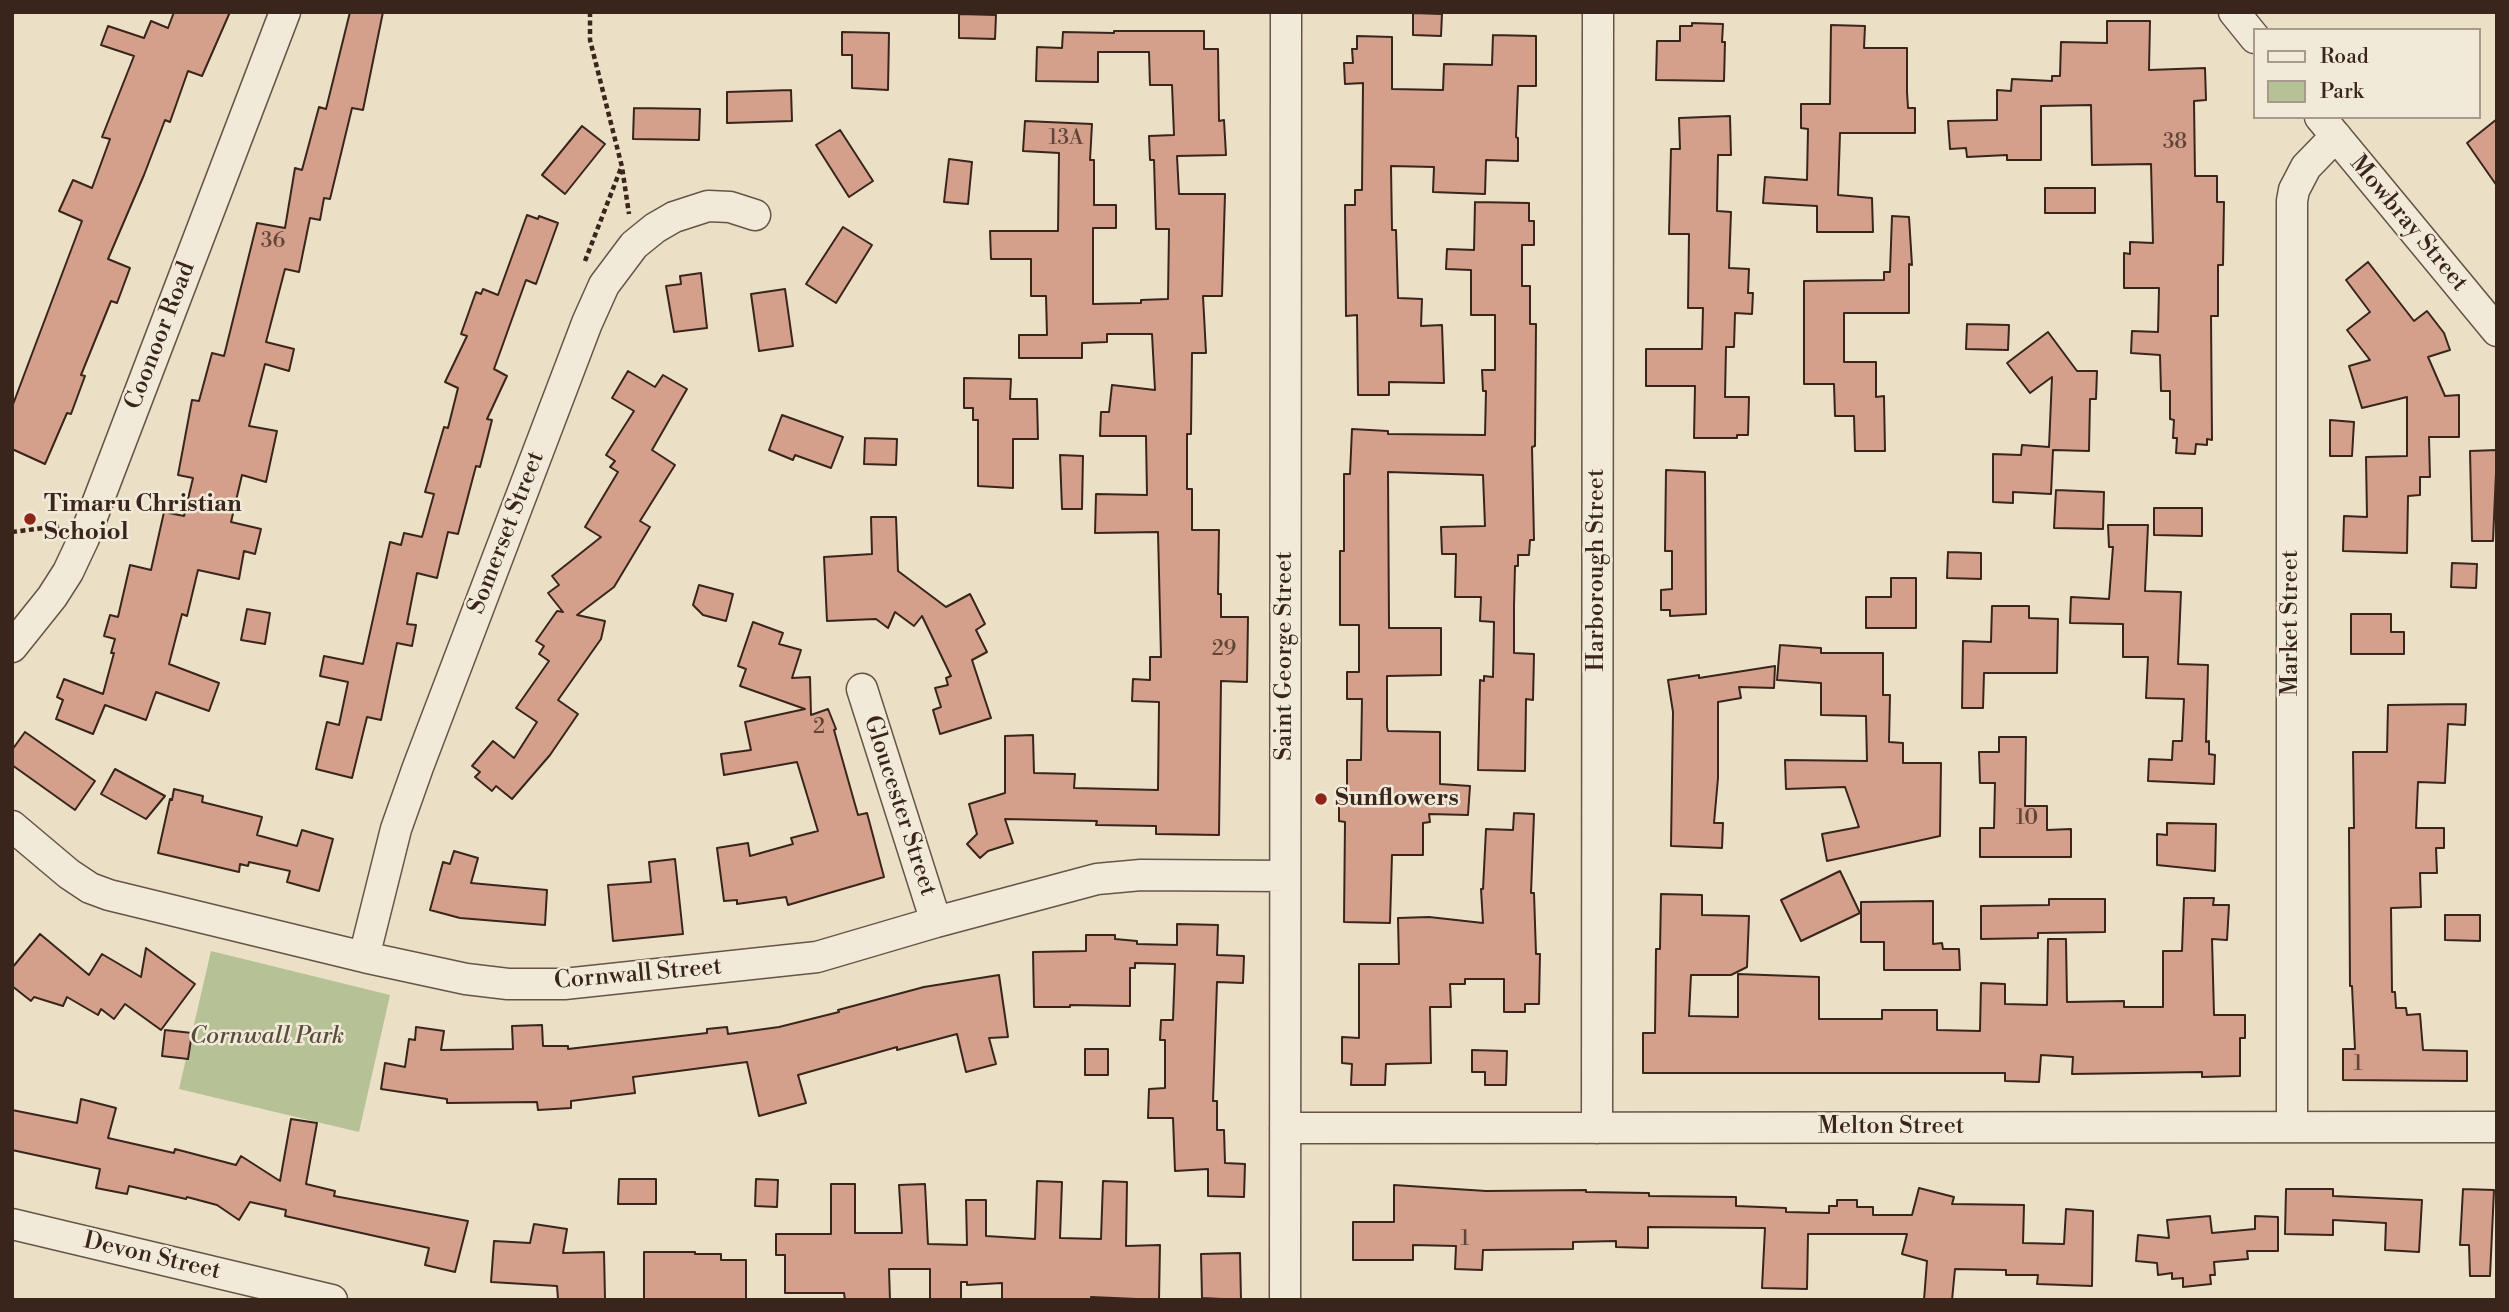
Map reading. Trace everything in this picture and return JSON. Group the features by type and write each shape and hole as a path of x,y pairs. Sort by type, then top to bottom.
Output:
{"street":[{"name":"Coonoor Road","path":"12,647 52,597 68,572 90,522 285,12"},
{"name":"Saint George Street","path":"1285,1300 1286,12"},
{"name":"Harborough Street","path":"1597,1128 1598,12"},
{"path":"2234,12 2254,37"},
{"name":"Mowbray Street","path":"2328,127 2497,331"},
{"name":"Market Street","path":"2292,1126 2292,201 2299,178 2328,127"},
{"name":"Somerset Street","path":"365,957 396,829 422,754 587,323 604,285 634,246 674,216 708,206 730,207 755,215"},
{"name":"Gloucester Street","path":"862,689 936,922"},
{"name":"Cornwall Street","path":"12,826 69,874 90,888 108,895 365,957 466,979 508,984 564,984 817,957 936,922 1108,878 1141,875 1285,876"},
{"name":"Melton Street","path":"1285,1128 2497,1127"},
{"name":"Devon Street","path":"12,1224 332,1300"}],"path":[{"path":"590,12 590,40 622,167 634,246"},
{"path":"584,266 622,167"},
{"path":"12,532 90,522"}],"green space":[{"name":"Cornwall Park","path":"211,951 390,995 359,1132 179,1089"}],"building":[{"path":"174,12 230,12 202,76 188,71 170,122 165,120 108,259 130,268 117,303 111,301 81,375 85,376 71,414 67,413 45,464 12,449 12,407 82,221 59,211 73,180 92,188 110,139 102,137 134,56 101,45 108,26 144,38 151,21 168,28"},
{"path":"350,12 383,12 363,110 352,108 330,199 324,198 320,220 310,218 299,272 285,269 266,342 294,349 289,371 265,364 249,426 277,431 266,482 242,475 231,522 261,529 255,554 244,551 239,579 198,570 187,616 182,614 169,664 219,683 209,711 156,692 146,720 105,705 93,734 56,719 63,700 57,697 64,679 103,694 115,639 104,636 110,615 118,617 130,565 151,570 164,512 184,516 193,478 178,475 192,400 199,401 212,353 224,356 257,223 285,228 295,168 302,170 319,107 326,109"},
{"path":"1413,13 1442,14 1441,36 1413,35"},
{"path":"959,14 996,15 995,39 959,38"},
{"path":"2107,21 2150,21 2149,70 2205,68 2206,100 2194,101 2195,176 2217,176 2217,202 2224,202 2223,265 2218,265 2218,316 2211,316 2212,440 2207,439 2207,445 2196,444 2195,454 2176,453 2174,420 2170,419 2170,391 2161,391 2160,355 2131,353 2132,331 2158,332 2159,288 2124,288 2124,253 2130,254 2130,242 2153,243 2151,164 2092,165 2091,105 2041,106 2041,160 2007,160 2007,155 1967,157 1966,148 1950,149 1948,121 1997,120 1997,90 2011,91 2012,79 2052,81 2052,76 2060,76 2061,42 2107,43"},
{"path":"1692,23 1723,24 1724,81 1656,80 1657,41 1680,41 1680,26 1692,26"},
{"path":"1831,25 1865,26 1864,48 1907,48 1908,108 1915,108 1915,133 1840,133 1838,195 1872,198 1873,232 1817,232 1817,206 1763,203 1765,177 1807,180 1808,129 1801,128 1801,104 1830,104"},
{"path":"1204,31 1204,49 1218,49 1219,121 1224,120 1226,155 1177,156 1179,194 1225,194 1222,296 1203,296 1206,353 1192,353 1187,489 1192,489 1192,530 1219,530 1218,594 1221,594 1221,617 1248,617 1247,682 1221,681 1219,835 1156,834 1156,826 1096,825 1097,821 1005,819 1013,843 988,851 980,858 967,844 977,834 969,804 1005,793 1005,736 1033,735 1034,773 1075,774 1074,788 1158,790 1159,702 1132,701 1133,679 1150,680 1150,657 1161,657 1158,532 1095,533 1096,494 1147,495 1146,436 1100,436 1101,412 1109,412 1112,385 1155,390 1152,334 1107,334 1107,342 1082,343 1082,358 1019,358 1019,335 1047,335 1046,296 1031,296 1031,259 991,259 990,231 1058,231 1059,153 1023,151 1025,121 1092,124 1090,160 1094,160 1094,205 1116,205 1116,228 1093,228 1093,304 1141,303 1141,300 1168,299 1169,229 1156,229 1154,160 1150,160 1149,136 1174,135 1172,85 1150,85 1149,52 1098,52 1098,82 1036,81 1037,47 1062,48 1063,32"},
{"path":"842,32 889,33 888,90 852,88 852,55 842,55"},
{"path":"1493,35 1536,36 1536,86 1518,86 1518,161 1486,160 1485,194 1433,192 1434,167 1391,166 1392,230 1396,230 1398,298 1422,299 1421,326 1442,325 1444,383 1389,382 1389,395 1358,395 1357,315 1346,316 1345,205 1355,205 1355,190 1362,190 1363,83 1345,84 1344,63 1353,63 1352,49 1357,49 1357,36 1392,37 1392,89 1443,90 1444,64 1492,65"},
{"path":"791,90 792,121 727,123 727,92"},
{"path":"634,108 700,109 699,140 633,139"},
{"path":"1730,116 1731,155 1718,155 1717,211 1731,212 1729,268 1749,269 1748,293 1753,293 1752,314 1735,313 1734,347 1726,347 1725,397 1749,397 1748,435 1737,435 1737,438 1694,438 1695,386 1646,386 1646,349 1702,349 1703,308 1688,308 1689,234 1669,234 1671,149 1680,149 1679,118"},
{"path":"2497,119 2497,186 2467,143"},
{"path":"582,126 605,144 565,194 542,175"},
{"path":"840,130 873,181 849,197 816,145"},
{"path":"949,159 972,162 968,204 944,202"},
{"path":"2045,188 2095,188 2095,213 2045,213"},
{"path":"1475,202 1529,203 1529,221 1534,221 1534,245 1522,245 1522,286 1530,286 1530,324 1536,324 1535,446 1532,447 1534,540 1530,540 1529,555 1518,555 1518,566 1515,566 1514,606 1514,653 1534,654 1533,700 1526,699 1525,771 1478,770 1480,680 1484,681 1484,676 1493,677 1494,622 1480,621 1481,597 1455,597 1456,554 1442,554 1441,527 1485,526 1483,475 1388,472 1389,628 1441,628 1441,675 1387,676 1387,727 1388,731 1440,732 1440,784 1470,786 1468,815 1429,814 1430,822 1423,823 1423,855 1392,855 1390,923 1344,922 1345,822 1339,821 1339,798 1347,798 1347,760 1361,760 1362,699 1347,699 1347,672 1359,672 1359,625 1340,625 1344,474 1350,474 1352,429 1388,431 1388,434 1485,435 1486,391 1483,391 1482,370 1495,370 1495,315 1471,315 1471,270 1446,269 1447,249 1474,250"},
{"path":"527,215 558,223 536,284 526,280 494,369 507,376 487,419 492,420 480,467 476,466 458,534 448,532 437,578 417,573 407,624 416,625 412,646 397,643 381,720 367,717 352,778 316,769 327,722 339,725 348,682 320,676 324,656 363,664 390,542 401,545 404,533 422,537 434,494 425,492 444,427 448,428 458,388 445,382 467,336 461,334 476,292 481,294 483,289 498,295"},
{"path":"1892,216 1909,217 1912,265 1909,264 1909,313 1844,313 1844,362 1876,362 1876,397 1884,396 1885,451 1855,451 1854,416 1835,416 1834,384 1804,384 1804,281 1884,280 1884,272 1890,272"},
{"path":"843,227 872,245 836,303 806,284"},
{"path":"2368,262 2414,321 2427,311 2444,333 2450,350 2428,357 2445,396 2459,395 2459,437 2429,437 2430,477 2420,477 2420,495 2408,496 2407,553 2343,551 2344,516 2367,517 2366,457 2407,456 2407,397 2362,408 2349,366 2370,360 2347,330 2370,312 2346,280"},
{"path":"701,273 707,328 674,332 666,286 681,284 680,276"},
{"path":"785,289 793,346 759,351 751,294"},
{"path":"1967,324 2009,325 2008,350 1966,349"},
{"path":"2048,332 2077,371 2097,371 2096,399 2090,399 2089,451 2053,450 2051,494 2013,492 2013,503 1993,502 1993,454 2021,455 2022,445 2049,447 2052,377 2030,393 2007,363"},
{"path":"628,371 655,387 663,375 687,389 652,450 675,465 640,521 650,527 614,587 577,615 605,621 601,639 558,700 578,714 550,755 512,799 496,786 492,791 475,777 480,772 472,766 493,741 514,758 537,722 516,708 549,661 539,654 544,646 536,641 557,611 563,612 548,593 559,585 552,576 601,537 585,527 618,472 610,467 615,461 606,455 634,411 612,398"},
{"path":"964,378 1011,379 1010,399 1037,399 1038,439 1013,439 1013,488 978,486 978,420 973,420 973,408 964,408"},
{"path":"782,415 843,437 831,468 795,455 793,460 769,450"},
{"path":"2330,420 2354,422 2352,456 2330,456"},
{"path":"865,438 897,439 896,465 864,464"},
{"path":"2497,450 2493,541 2472,541 2470,451"},
{"path":"1060,455 1083,456 1082,509 1062,509"},
{"path":"1666,470 1705,472 1706,614 1670,616 1670,610 1661,610 1661,590 1672,589 1672,551 1665,551"},
{"path":"2056,490 2104,492 2103,529 2054,528"},
{"path":"2154,508 2202,508 2202,536 2154,535"},
{"path":"871,517 896,517 898,571 946,607 970,594 985,624 976,630 987,652 972,660 991,718 940,734 933,710 941,707 935,688 948,685 946,678 951,676 922,616 914,626 895,612 888,628 876,619 827,621 824,557 872,554"},
{"path":"2108,525 2148,525 2145,591 2181,592 2178,664 2208,665 2206,742 2209,741 2209,754 2215,755 2214,784 2148,781 2149,759 2172,760 2173,741 2182,741 2184,699 2146,698 2148,657 2123,657 2123,624 2070,623 2071,597 2109,599 2113,547 2109,547"},
{"path":"1948,552 1981,553 1981,579 1947,578"},
{"path":"2452,563 2477,564 2476,588 2451,587"},
{"path":"1891,578 1916,578 1916,628 1866,628 1866,597 1891,597"},
{"path":"699,585 733,594 726,621 703,615 693,605"},
{"path":"1992,606 2029,606 2029,618 2058,619 2057,673 1984,673 1983,708 1962,708 1963,641 1991,642"},
{"path":"247,609 270,613 265,644 241,640"},
{"path":"2351,614 2391,614 2391,632 2404,632 2404,654 2351,654"},
{"path":"753,622 783,633 779,644 801,650 792,678 810,677 811,715 828,709 836,729 834,730 858,815 867,813 884,877 788,905 786,897 737,904 737,900 724,901 717,848 748,843 750,856 793,844 791,838 818,831 797,762 724,775 721,754 751,750 745,722 805,709 740,686 746,669 738,666"},
{"path":"1780,645 1821,648 1821,653 1883,653 1883,695 1890,695 1889,742 1903,743 1903,763 1941,763 1940,836 1827,861 1822,834 1859,827 1845,787 1786,789 1785,760 1867,761 1866,716 1821,715 1821,683 1777,680"},
{"path":"1775,666 1774,688 1739,687 1741,698 1718,702 1718,778 1714,823 1723,823 1722,848 1671,846 1673,712 1668,680"},
{"path":"2466,704 2465,725 2448,724 2445,783 2418,782 2416,828 2444,828 2444,848 2436,848 2437,873 2420,873 2421,907 2391,908 2392,992 2395,992 2396,1008 2406,1008 2407,1015 2420,1014 2423,1050 2467,1051 2467,1081 2343,1080 2343,1049 2355,1049 2350,986 2349,828 2354,828 2353,752 2387,752 2388,705"},
{"path":"25,732 95,781 75,810 12,765 12,750"},
{"path":"1999,737 2026,737 2025,806 2047,806 2047,830 2071,829 2071,857 1980,857 1980,828 1994,828 1995,783 1980,783 1979,752 1999,752"},
{"path":"115,769 165,796 146,819 101,794"},
{"path":"174,789 203,796 202,802 262,817 257,835 297,846 302,830 333,839 319,891 287,882 290,871 249,862 248,866 240,864 239,872 158,853"},
{"path":"1514,813 1534,814 1531,893 1534,893 1536,954 1540,954 1539,1004 1525,1004 1525,1012 1504,1012 1504,979 1465,979 1465,984 1450,984 1451,1007 1430,1007 1431,1063 1386,1064 1385,1085 1351,1085 1352,1064 1342,1063 1342,1037 1359,1038 1359,964 1399,964 1398,918 1429,917 1483,923 1481,889 1486,829 1513,830"},
{"path":"2167,823 2216,824 2215,871 2157,865 2157,834 2167,835"},
{"path":"454,851 478,858 471,883 547,890 545,925 460,918 430,910 443,862 450,864"},
{"path":"675,859 683,934 613,941 608,885 651,882 649,862"},
{"path":"1840,871 1860,913 1801,941 1781,900"},
{"path":"1661,894 1702,895 1702,915 1749,916 1747,967 1731,975 1691,975 1689,1016 1738,1017 1738,974 1819,977 1819,1019 1882,1019 1882,1010 1937,1010 1937,1030 1980,1031 1981,983 2005,984 2005,1004 2047,1005 2048,939 2066,939 2067,1002 2124,1001 2124,1007 2163,1007 2163,951 2182,951 2184,898 2214,898 2213,905 2229,905 2227,940 2212,939 2214,1015 2245,1015 2245,1038 2240,1038 2240,1076 2202,1077 2202,1072 2072,1074 2073,1057 2041,1055 2039,1082 2005,1081 2005,1073 1643,1073 1643,1033 1655,1033 1656,949 1660,949"},
{"path":"2049,899 2105,899 2105,932 2038,933 2038,938 1981,939 1981,906 2049,905"},
{"path":"1933,901 1933,944 1942,943 1943,949 1959,949 1960,970 1884,970 1884,942 1861,942 1861,902"},
{"path":"2445,915 2480,915 2480,941 2445,940"},
{"path":"1177,924 1218,925 1217,955 1244,956 1243,983 1217,982 1213,1101 1217,1101 1217,1130 1224,1130 1225,1163 1245,1164 1244,1197 1208,1196 1208,1169 1175,1171 1173,1118 1148,1118 1149,1089 1165,1088 1165,1040 1160,1040 1161,1020 1173,1020 1175,964 1135,963 1135,968 1130,968 1130,1006 1034,1007 1033,952 1086,951 1086,935 1115,935 1115,939 1137,941 1137,944 1177,945"},
{"path":"40,934 89,975 102,954 141,977 146,948 195,984 161,1030 125,1004 114,1019 101,1009 98,1015 67,997 63,1006 34,997 31,1001 12,986 12,968"},
{"path":"999,975 1008,1037 989,1038 996,1064 966,1072 957,1034 897,1050 897,1047 798,1075 806,1103 759,1116 747,1062 633,1077 635,1093 571,1101 571,1108 538,1110 537,1102 447,1103 447,1099 381,1089 385,1063 405,1067 409,1039 415,1040 416,1027 444,1031 441,1050 513,1049 512,1026 542,1025 543,1046 568,1046 568,1049 707,1033 707,1029 727,1027 728,1034 779,1027 924,987"},
{"path":"165,1030 192,1033 188,1059 162,1056"},
{"path":"1085,1049 1108,1049 1108,1075 1085,1075"},
{"path":"1472,1050 1507,1051 1506,1085 1485,1085 1485,1072 1472,1072"},
{"path":"81,1099 116,1108 108,1138 174,1153 175,1149 236,1165 241,1156 280,1181 291,1119 317,1123 306,1184 335,1191 334,1196 468,1221 455,1272 425,1265 429,1248 285,1216 286,1210 250,1202 239,1220 217,1205 187,1197 186,1199 129,1186 127,1194 96,1188 100,1169 12,1150 12,1110 77,1123"},
{"path":"619,1179 656,1179 656,1204 618,1204"},
{"path":"756,1179 778,1180 777,1207 755,1206"},
{"path":"1037,1181 1062,1182 1060,1238 1101,1239 1103,1181 1127,1182 1126,1246 1160,1245 1159,1300 1091,1297 1091,1300 1002,1300 1002,1283 967,1285 967,1282 961,1282 961,1300 930,1300 930,1269 889,1269 890,1300 845,1300 844,1293 785,1293 785,1255 776,1255 776,1234 831,1234 831,1184 855,1184 855,1233 902,1233 899,1185 925,1184 928,1244 967,1245 966,1200 986,1200 986,1236 1035,1239"},
{"path":"1394,1185 1486,1191 1586,1190 1649,1193 1649,1196 1736,1197 1736,1206 1786,1208 1786,1212 1829,1213 1829,1206 1837,1206 1837,1200 1857,1200 1857,1207 1873,1207 1873,1215 1912,1215 1919,1188 1954,1197 1952,1204 2024,1205 2023,1243 2064,1244 2066,1209 2093,1211 2092,1286 2037,1284 2038,1275 2006,1275 2006,1270 1955,1269 1952,1300 1924,1300 1927,1261 1902,1254 1907,1234 1808,1234 1807,1289 1762,1288 1765,1228 1648,1227 1648,1248 1616,1247 1616,1241 1573,1242 1573,1249 1483,1250 1482,1270 1455,1269 1456,1246 1413,1245 1413,1260 1353,1260 1353,1222 1394,1222"},
{"path":"2286,1189 2333,1189 2333,1196 2422,1200 2419,1252 2385,1250 2386,1223 2333,1220 2333,1235 2285,1234"},
{"path":"2463,1189 2494,1190 2490,1276 2470,1276 2469,1245 2460,1245"},
{"path":"2210,1216 2212,1233 2255,1229 2255,1216 2278,1217 2278,1251 2247,1251 2248,1259 2214,1262 2215,1275 2210,1275 2211,1284 2183,1287 2183,1278 2172,1279 2172,1273 2158,1275 2157,1263 2136,1261 2138,1235 2169,1238 2167,1220"},
{"path":"534,1224 567,1229 563,1253 604,1252 605,1299 558,1299 557,1286 491,1282 494,1241 530,1243"},
{"path":"644,1252 721,1254 721,1260 746,1260 746,1299 644,1300"},
{"path":"1240,1253 1241,1300 1202,1298 1201,1254"}],"place":[{"name":"Timaru Christian Schoiol","path":"30,519"},
{"name":"Sunflowers","path":"1321,799"}]}
